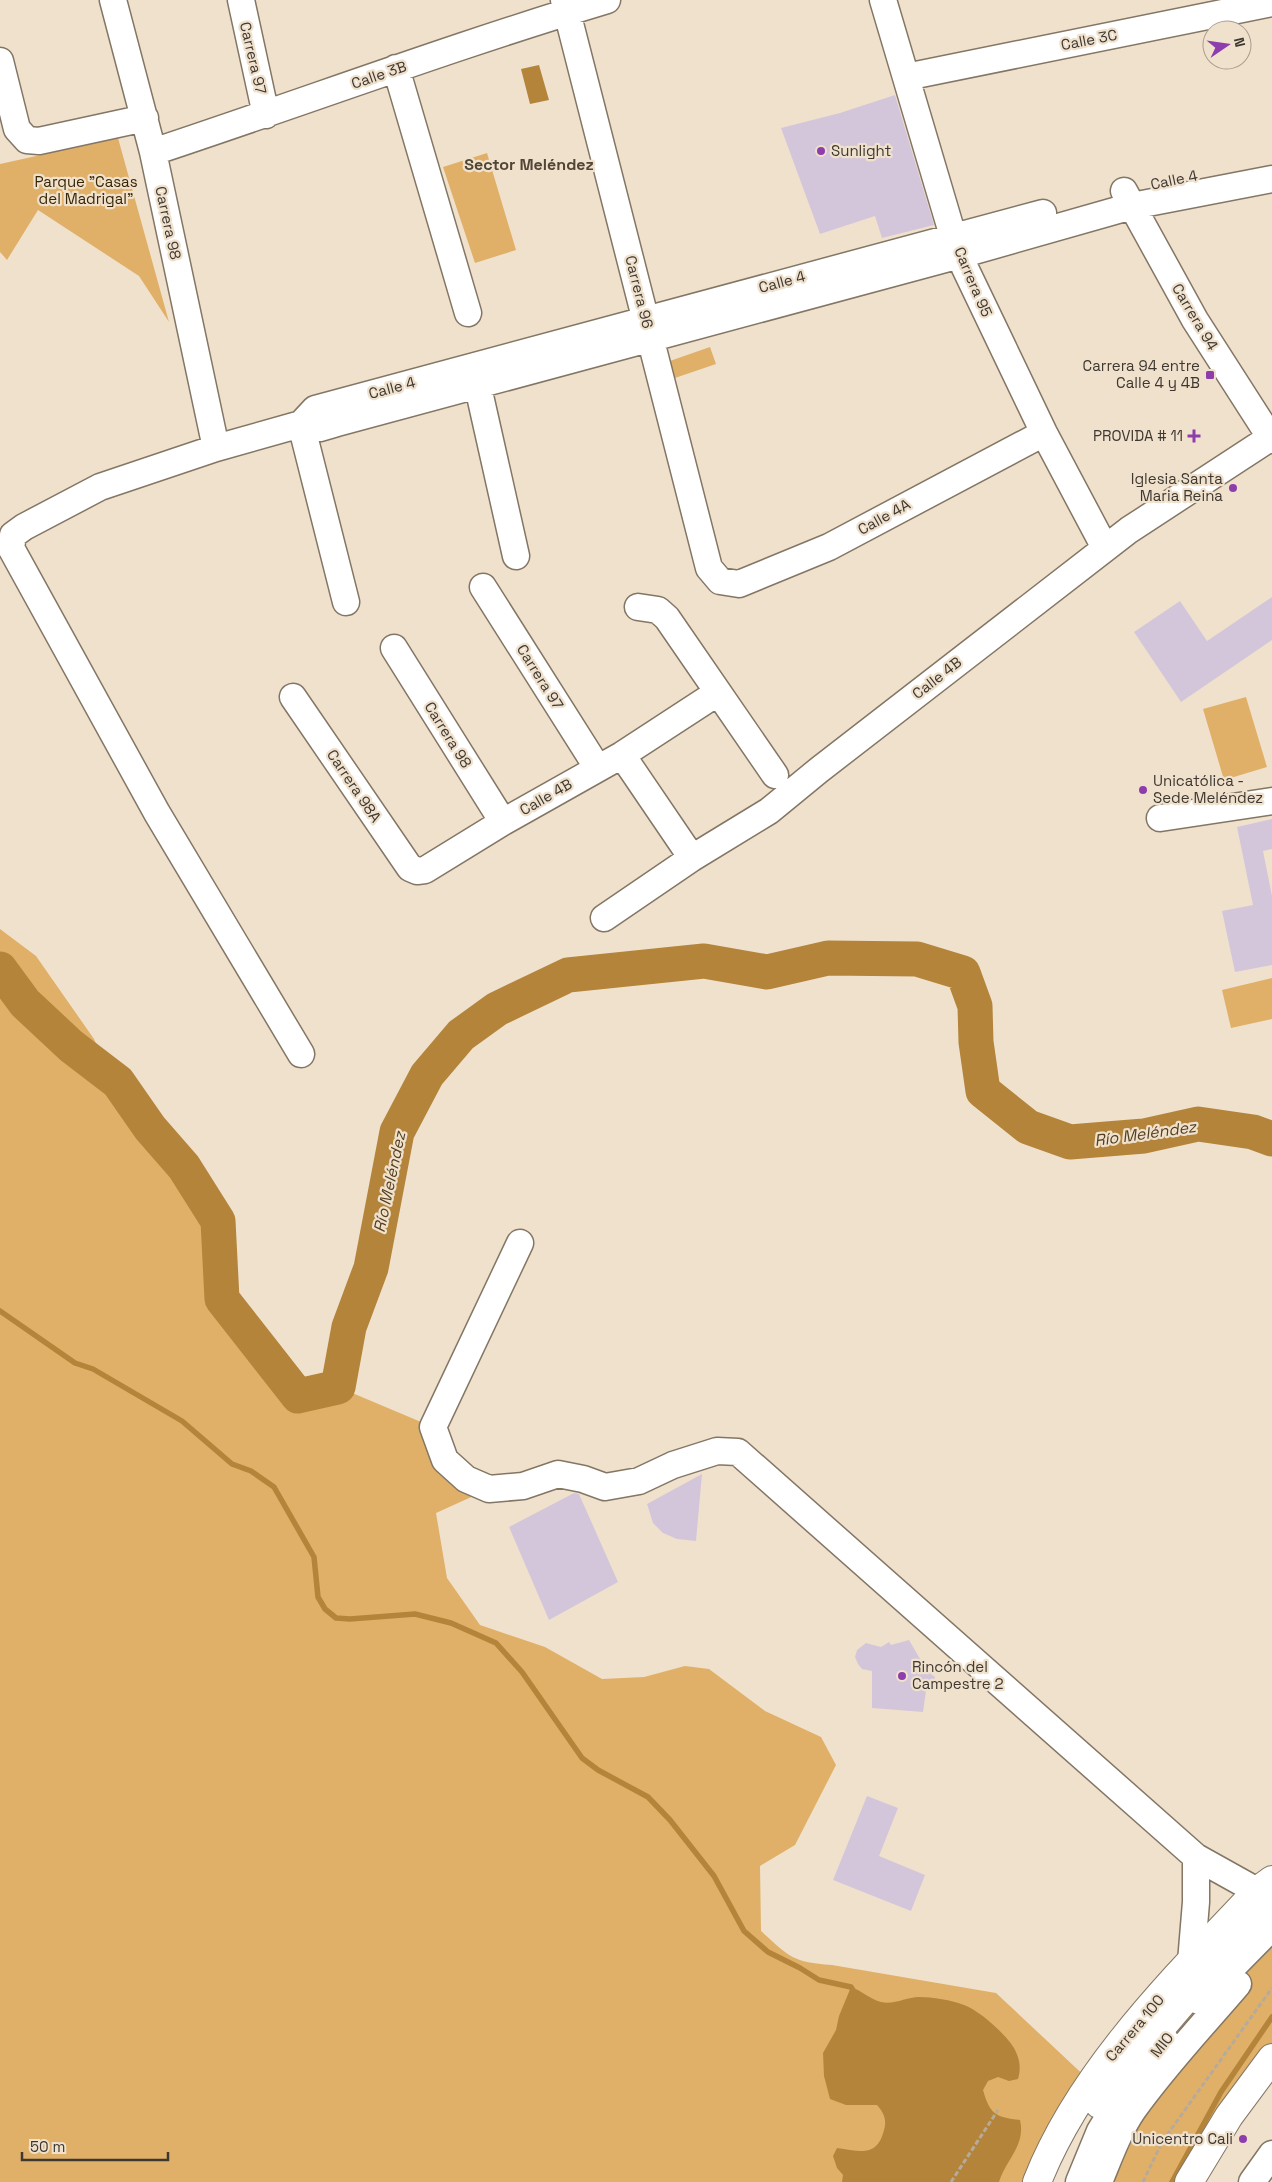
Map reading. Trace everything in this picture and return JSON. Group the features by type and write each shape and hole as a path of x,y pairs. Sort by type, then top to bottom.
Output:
{"main road":[{"name":"Carrera 100","path":"1037,2182 1069,2117 1092,2082 1142,2018 1191,1962 1267,1892"},
{"path":"1056,2182 1083,2128 1111,2086 1220,1959 1267,1892"},
{"path":"1189,2182 1229,2116 1269,2060"}],"street":[{"name":"Carrera 98","path":"113,0 153,152 216,448"},
{"name":"Carrera 97","path":"240,0 266,115"},
{"name":"Calle 3B","path":"153,152 266,115 565,6 607,0"},
{"name":"Carrera 95","path":"883,0 965,268 1044,433 1105,548"},
{"name":"Calle 3C","path":"906,77 1272,3"},
{"name":"Carrera 96","path":"565,6 709,568 720,581"},
{"path":"0,61 17,129 27,140 39,141 145,118"},
{"path":"396,68 468,312"},
{"name":"Calle 4","path":"301,1054 143,787 11,548 13,535 24,527 100,487 216,448 301,424 320,428 476,376 1272,160"},
{"name":"Calle 4","path":"1128,198 1272,179"},
{"name":"Carrera 94","path":"1128,198 1195,320 1271,439"},
{"path":"476,376 516,556"},
{"path":"301,424 346,602"},
{"name":"Calle 4A","path":"720,581 739,584 829,547 1044,433"},
{"name":"Calle 4B","path":"604,918 692,858 769,811 819,770 1129,530 1271,439"},
{"name":"Carrera 97","path":"483,588 596,768"},
{"path":"638,607 658,610 667,618 775,775"},
{"name":"Carrera 98","path":"394,648 503,822"},
{"name":"Calle 4B","path":"417,871 425,870 503,822 622,755 717,693"},
{"name":"Carrera 98A","path":"293,697 410,868 417,871"},
{"path":"622,755 692,858"},
{"path":"1160,818 1272,801"},
{"path":"520,1242 433,1427 445,1460 466,1479 489,1488 523,1486 558,1474 583,1479 605,1487 639,1481 673,1465 718,1451 738,1452 1196,1858 1267,1892"},
{"path":"1191,1962 1196,1902 1196,1858"},
{"name":"MIO","path":"1079,2182 1100,2130 1121,2098 1191,2008 1272,1927"},
{"name":"MIO","path":"1099,2182 1112,2149 1132,2111 1175,2056 1272,1945"},
{"path":"1252,2182 1272,2154"}],"path":[{"path":"1144,2182 1162,2142 1272,1988"},
{"path":"951,2182 998,2110"}],"green space":[{"name":"Parque \"Casas del Madrigal\"","path":"118,138 169,322 139,276 38,210 7,260 0,252 0,164"},
{"path":"487,153 516,250 475,263 443,167"},
{"path":"710,347 716,364 672,379 667,362"},
{"path":"1246,697 1267,767 1224,780 1203,709"},
{"path":"0,929 36,956 94,1039 110,1076 118,1082 150,1128 184,1167 218,1221 222,1299 298,1396 338,1387 433,1427 445,1460 489,1489 436,1513 447,1578 480,1625 545,1647 602,1679 644,1677 685,1666 709,1669 765,1711 821,1737 836,1765 795,1845 760,1866 761,1931 792,1957 800,1960 996,1993 1091,2082 1037,2182 0,2182"},
{"path":"1272,978 1272,1019 1231,1028 1222,990"},
{"path":"1272,1927 1272,2058 1189,2182 1079,2182 1100,2131 1191,2008"}],"shaded area":[{"path":"539,65 549,100 530,104 521,69"},
{"path":"851,1987 873,1999 886,2003 919,1997 959,2003 985,2018 1011,2044 1019,2061 1018,2079 1009,2081 998,2077 988,2081 983,2090 991,2110 1005,2118 1020,2120 1021,2129 1018,2145 999,2182 842,2182 843,2175 837,2168 833,2156 837,2148 860,2151 872,2149 881,2139 885,2123 883,2114 877,2105 846,2105 830,2099 824,2076 823,2053 836,2030 839,2016"}],"building":[{"path":"895,95 934,225 882,238 875,216 820,234 781,128 840,113"},
{"path":"1272,597 1272,640 1181,702 1134,632 1180,601 1207,641"},
{"path":"1272,819 1272,849 1263,851 1272,896 1272,965 1235,972 1222,911 1253,905 1237,827"},
{"path":"702,1474 696,1541 677,1539 663,1533 653,1523 647,1504"},
{"path":"574,1493 579,1494 618,1582 549,1620 509,1527"},
{"name":"Rincón del Campestre 2","path":"909,1640 927,1671 935,1677 933,1684 926,1691 923,1712 872,1708 872,1671 862,1669 858,1664 855,1657 857,1650 866,1643 881,1647 889,1642 891,1645"},
{"path":"867,1796 898,1808 879,1856 925,1875 911,1911 833,1880"}],"waterway":[{"name":"Río Meléndez","path":"0,969 25,1003 71,1046 118,1082 150,1128 184,1167 218,1221 222,1299 298,1396 338,1387 349,1327 371,1268 397,1132 427,1075 461,1035 497,1009 568,975 704,961 767,972 828,958 917,959 963,973 975,1006 976,1042 983,1091 1028,1127 1070,1142 1144,1136 1198,1124 1253,1132 1272,1139"},
{"path":"0,1311 75,1363 93,1369 182,1421 232,1464 251,1471 274,1487 314,1557 318,1597 325,1609 336,1618 350,1619 415,1614 451,1623 496,1643 522,1672 582,1758 598,1770 648,1797 670,1820 714,1876 744,1931 768,1952 819,1980 851,1987 854,1992"},
{"path":"1172,2182 1221,2092 1272,2017"}],"place":[{"name":"Sunlight","path":"821,151"},
{"name":"Carrera 94 entre Calle 4 y 4B","path":"1210,375"},
{"name":"PROVIDA # 11","path":"1194,436"},
{"name":"Iglesia Santa Maria Reina","path":"1233,488"},
{"name":"Unicatólica - Sede Meléndez","path":"1143,790"},
{"name":"Rincón del Campestre 2","path":"902,1676"},
{"name":"Unicentro Cali","path":"1243,2139"}],"district":[{"name":"Sector Meléndez","path":"529,164"}]}
